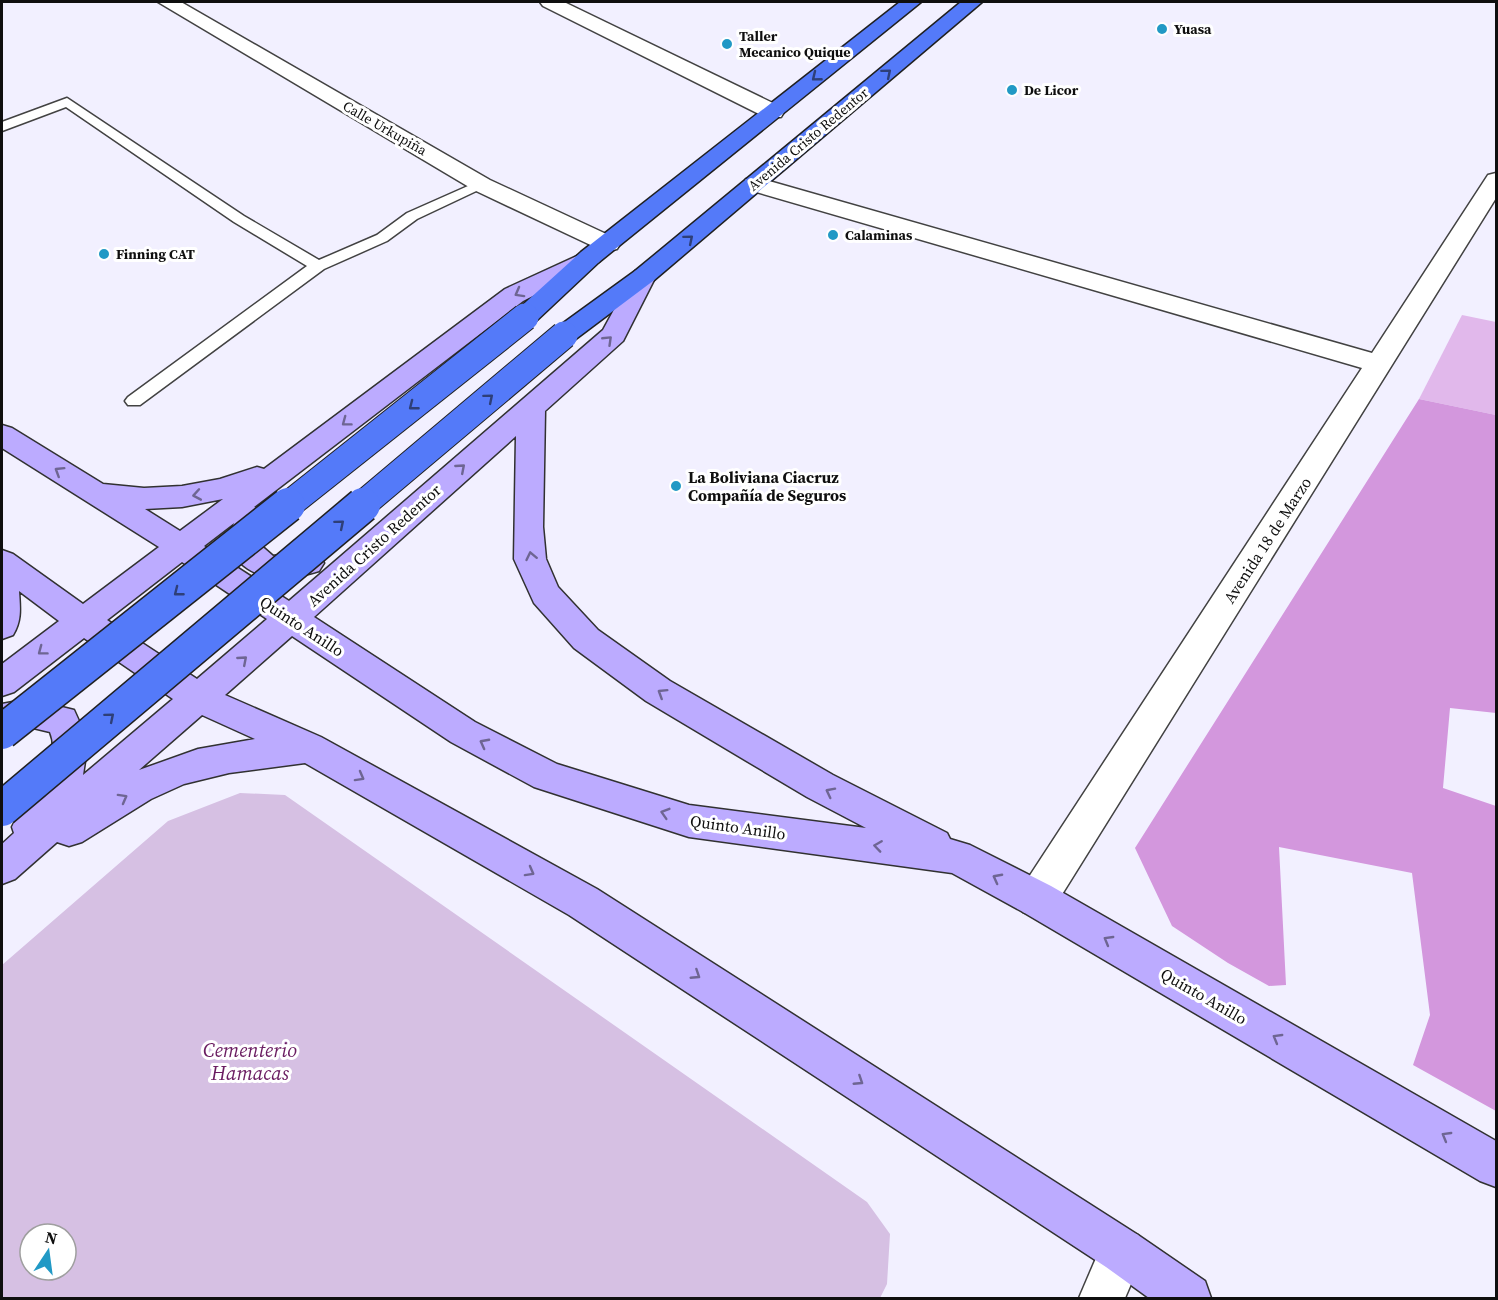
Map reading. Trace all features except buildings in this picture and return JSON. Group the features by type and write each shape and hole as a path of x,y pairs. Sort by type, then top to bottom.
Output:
{"highway":[{"path":"2,732 525,317 599,250 911,2"},
{"name":"Avenida Cristo Redentor","path":"2,809 564,335 644,276 972,2"}],"main road":[{"path":"2,682 514,295 599,250"},
{"name":"Avenida Cristo Redentor","path":"2,867 614,335 644,276"},
{"path":"531,407 528,527 530,558 545,594 586,639 658,691 810,780 957,857"},
{"name":"Quinto Anillo","path":"2,435 181,546 464,732 547,776 689,821 957,857 1036,899 1497,1165"},
{"path":"92,491 132,499 170,499 218,491 292,463"},
{"path":"292,463 255,508 241,544 254,562 284,570 340,554 402,520"},
{"path":"2,562 83,621 199,698 309,748 583,902 1122,1251 1188,1299"},
{"path":"2,570 5,618 2,626"},
{"path":"2,719 29,713 62,720 71,741 65,775 41,813 2,861"},
{"path":"2,872 124,797 181,769 254,754 309,748"}],"street":[{"name":"Calle Urkupiña","path":"168,2 482,185 599,250"},
{"path":"550,2 773,112"},
{"name":"Avenida 18 de Marzo","path":"1036,899 1497,180"},
{"path":"754,184 1380,364"},
{"path":"1102,1299 1122,1251"}],"lane":[{"path":"2,127 67,102 239,219 318,266"},
{"path":"134,401 318,266 382,238 412,216 482,185"}],"shaded area":[{"path":"1462,315 1496,322 1496,415 1419,399"},
{"path":"1419,399 1496,415 1496,713 1450,708 1443,788 1496,806 1496,1111 1413,1065 1430,1015 1412,873 1279,847 1286,985 1269,986 1228,963 1172,926 1135,848"}],"green space":[{"name":"Cementerio Hamacas","path":"240,793 285,795 867,1202 890,1234 887,1284 880,1298 2,1298 2,965 168,821"}],"place":[{"name":"Yuasa","path":"1162,29"},
{"name":"Taller Mecanico Quique","path":"727,44"},
{"name":"De Licor","path":"1012,90"},
{"name":"Calaminas","path":"833,235"},
{"name":"Finning CAT","path":"104,254"},
{"name":"La Boliviana Ciacruz Compañía de Seguros","path":"676,486"}]}
